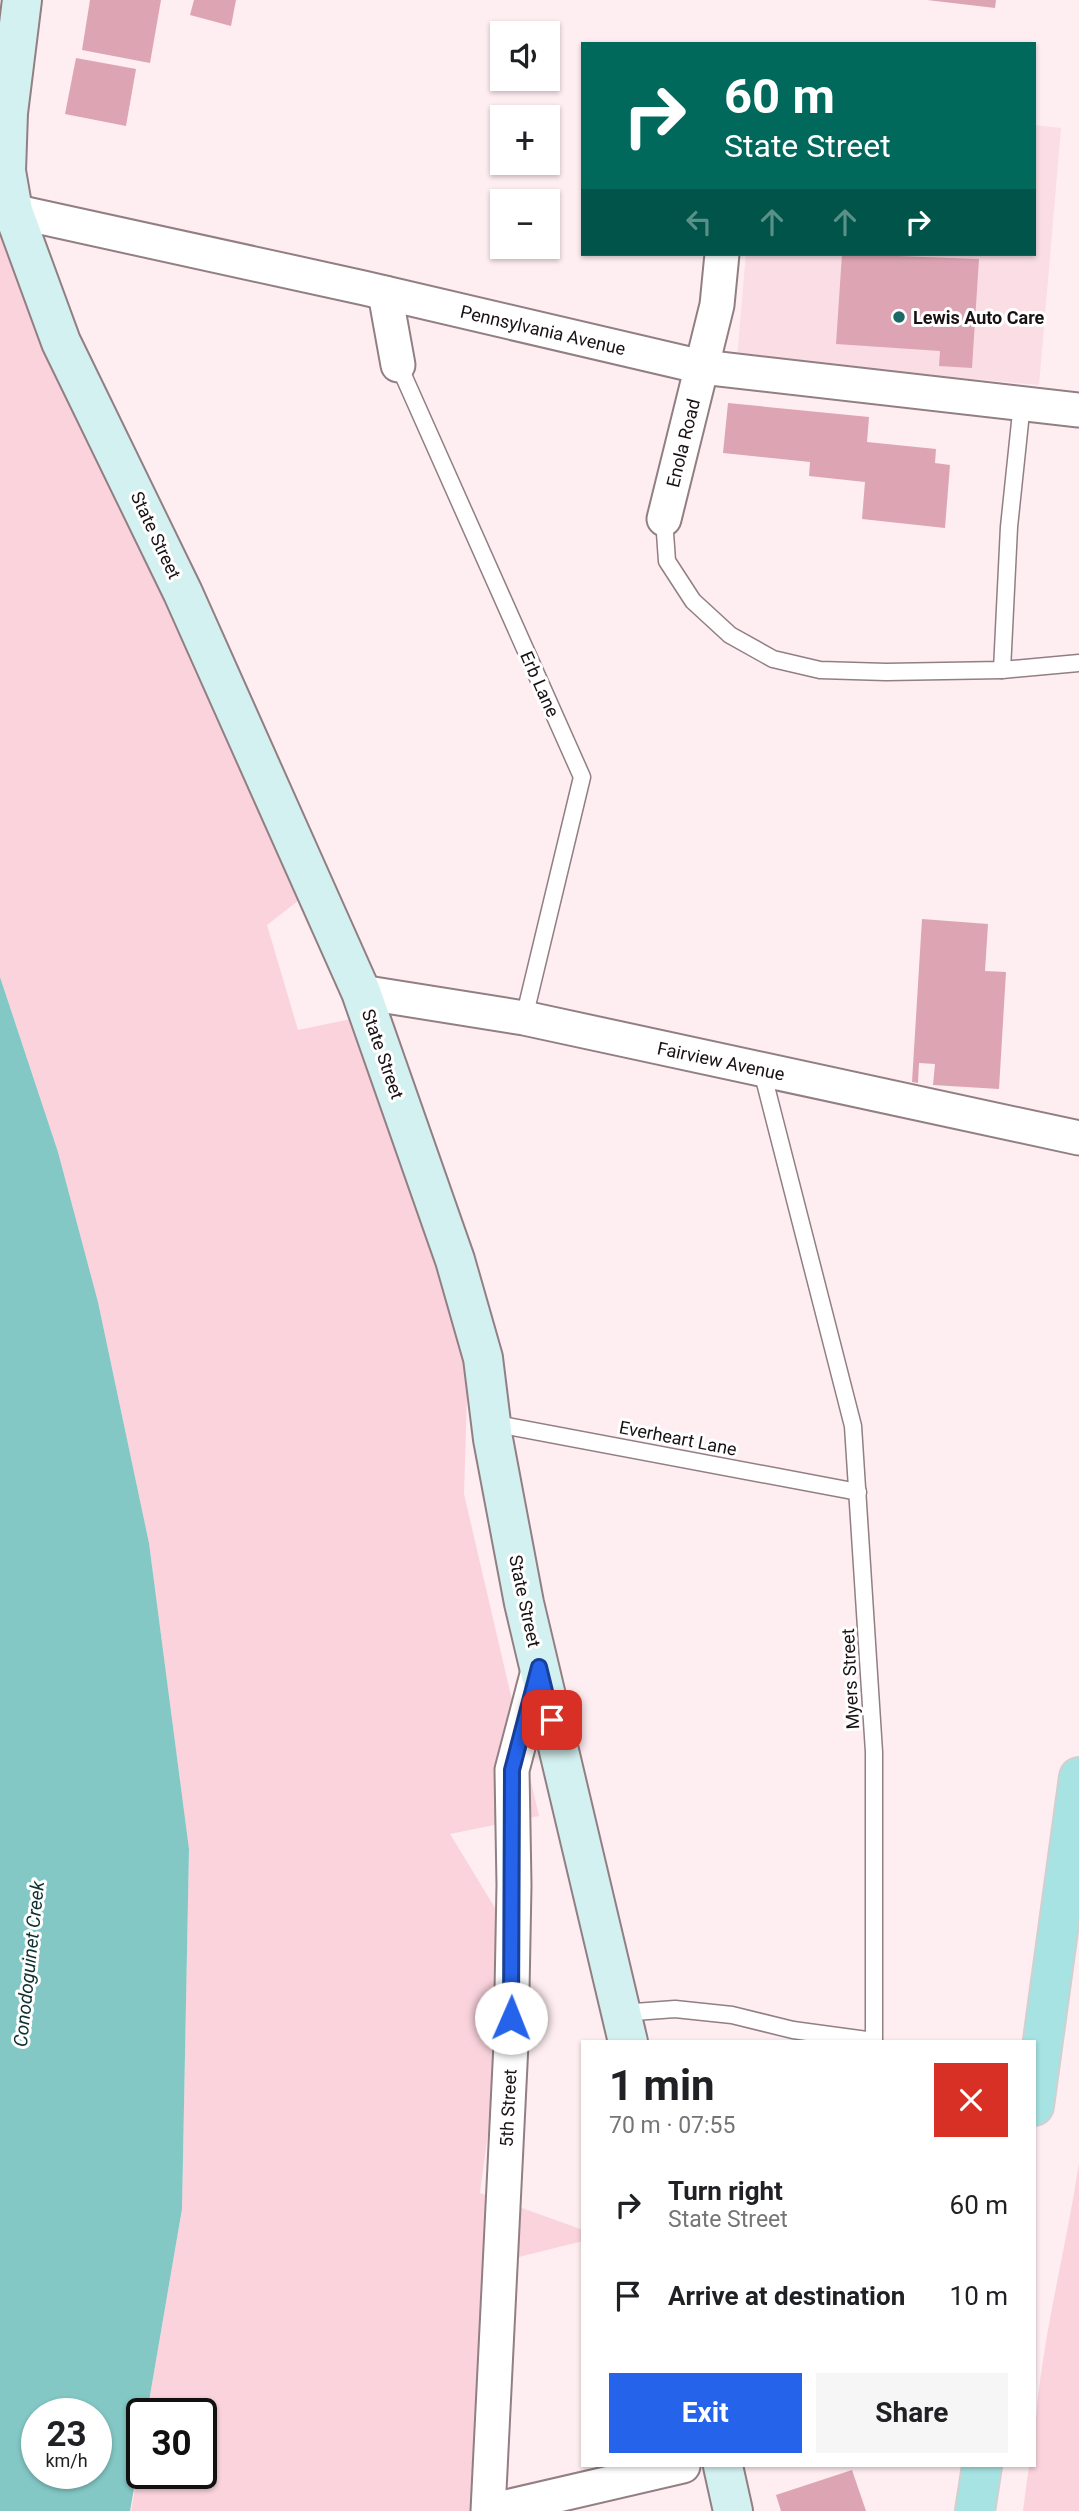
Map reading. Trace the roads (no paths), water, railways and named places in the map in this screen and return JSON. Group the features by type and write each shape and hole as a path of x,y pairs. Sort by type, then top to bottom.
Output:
{"main road":[{"name":"State Street","path":"23,0 4,109 6,172 13,211 61,342 183,593 361,992 456,1259 483,1359 491,1423 539,1667 624,2028"},
{"path":"1036,2091 1079,1777"},
{"path":"723,2467 733,2511"},
{"path":"975,2511 982,2467"}],"street":[{"name":"Pennsylvania Avenue","path":"13,211 375,290 702,367 1079,410"},
{"name":"Enola Road","path":"664,519 717,305 722,256"},
{"name":"Erb Lane","path":"375,290 398,365"},
{"name":"Fairview Avenue","path":"361,992 524,1018 1079,1138"},
{"name":"5th Street","path":"489,2511 511,2044 514,1885 512,1770 539,1667"},
{"path":"489,2511 679,2467"}],"lane":[{"name":"Erb Lane","path":"398,365 582,777 524,1018"},
{"path":"1002,670 1009,527 1022,404"},
{"path":"664,519 667,561 694,601 730,635 773,659 820,670 1002,670 1079,663"},
{"name":"Myers Street","path":"762,1071 853,1426 874,1752 874,2040"},
{"name":"Everheart Lane","path":"491,1423 858,1492"},
{"name":"Myers Street","path":"624,2028 675,2009 732,2015 793,2031 866,2040"}],"water":[{"name":"Conodoguinet Creek","path":"0,977 58,1152 98,1302 149,1543 189,1849 182,2209 150,2398 126,2398 126,2489 134,2489 130,2511 0,2511"}],"place":[{"name":"Lewis Auto Care","path":"899,317"}]}
